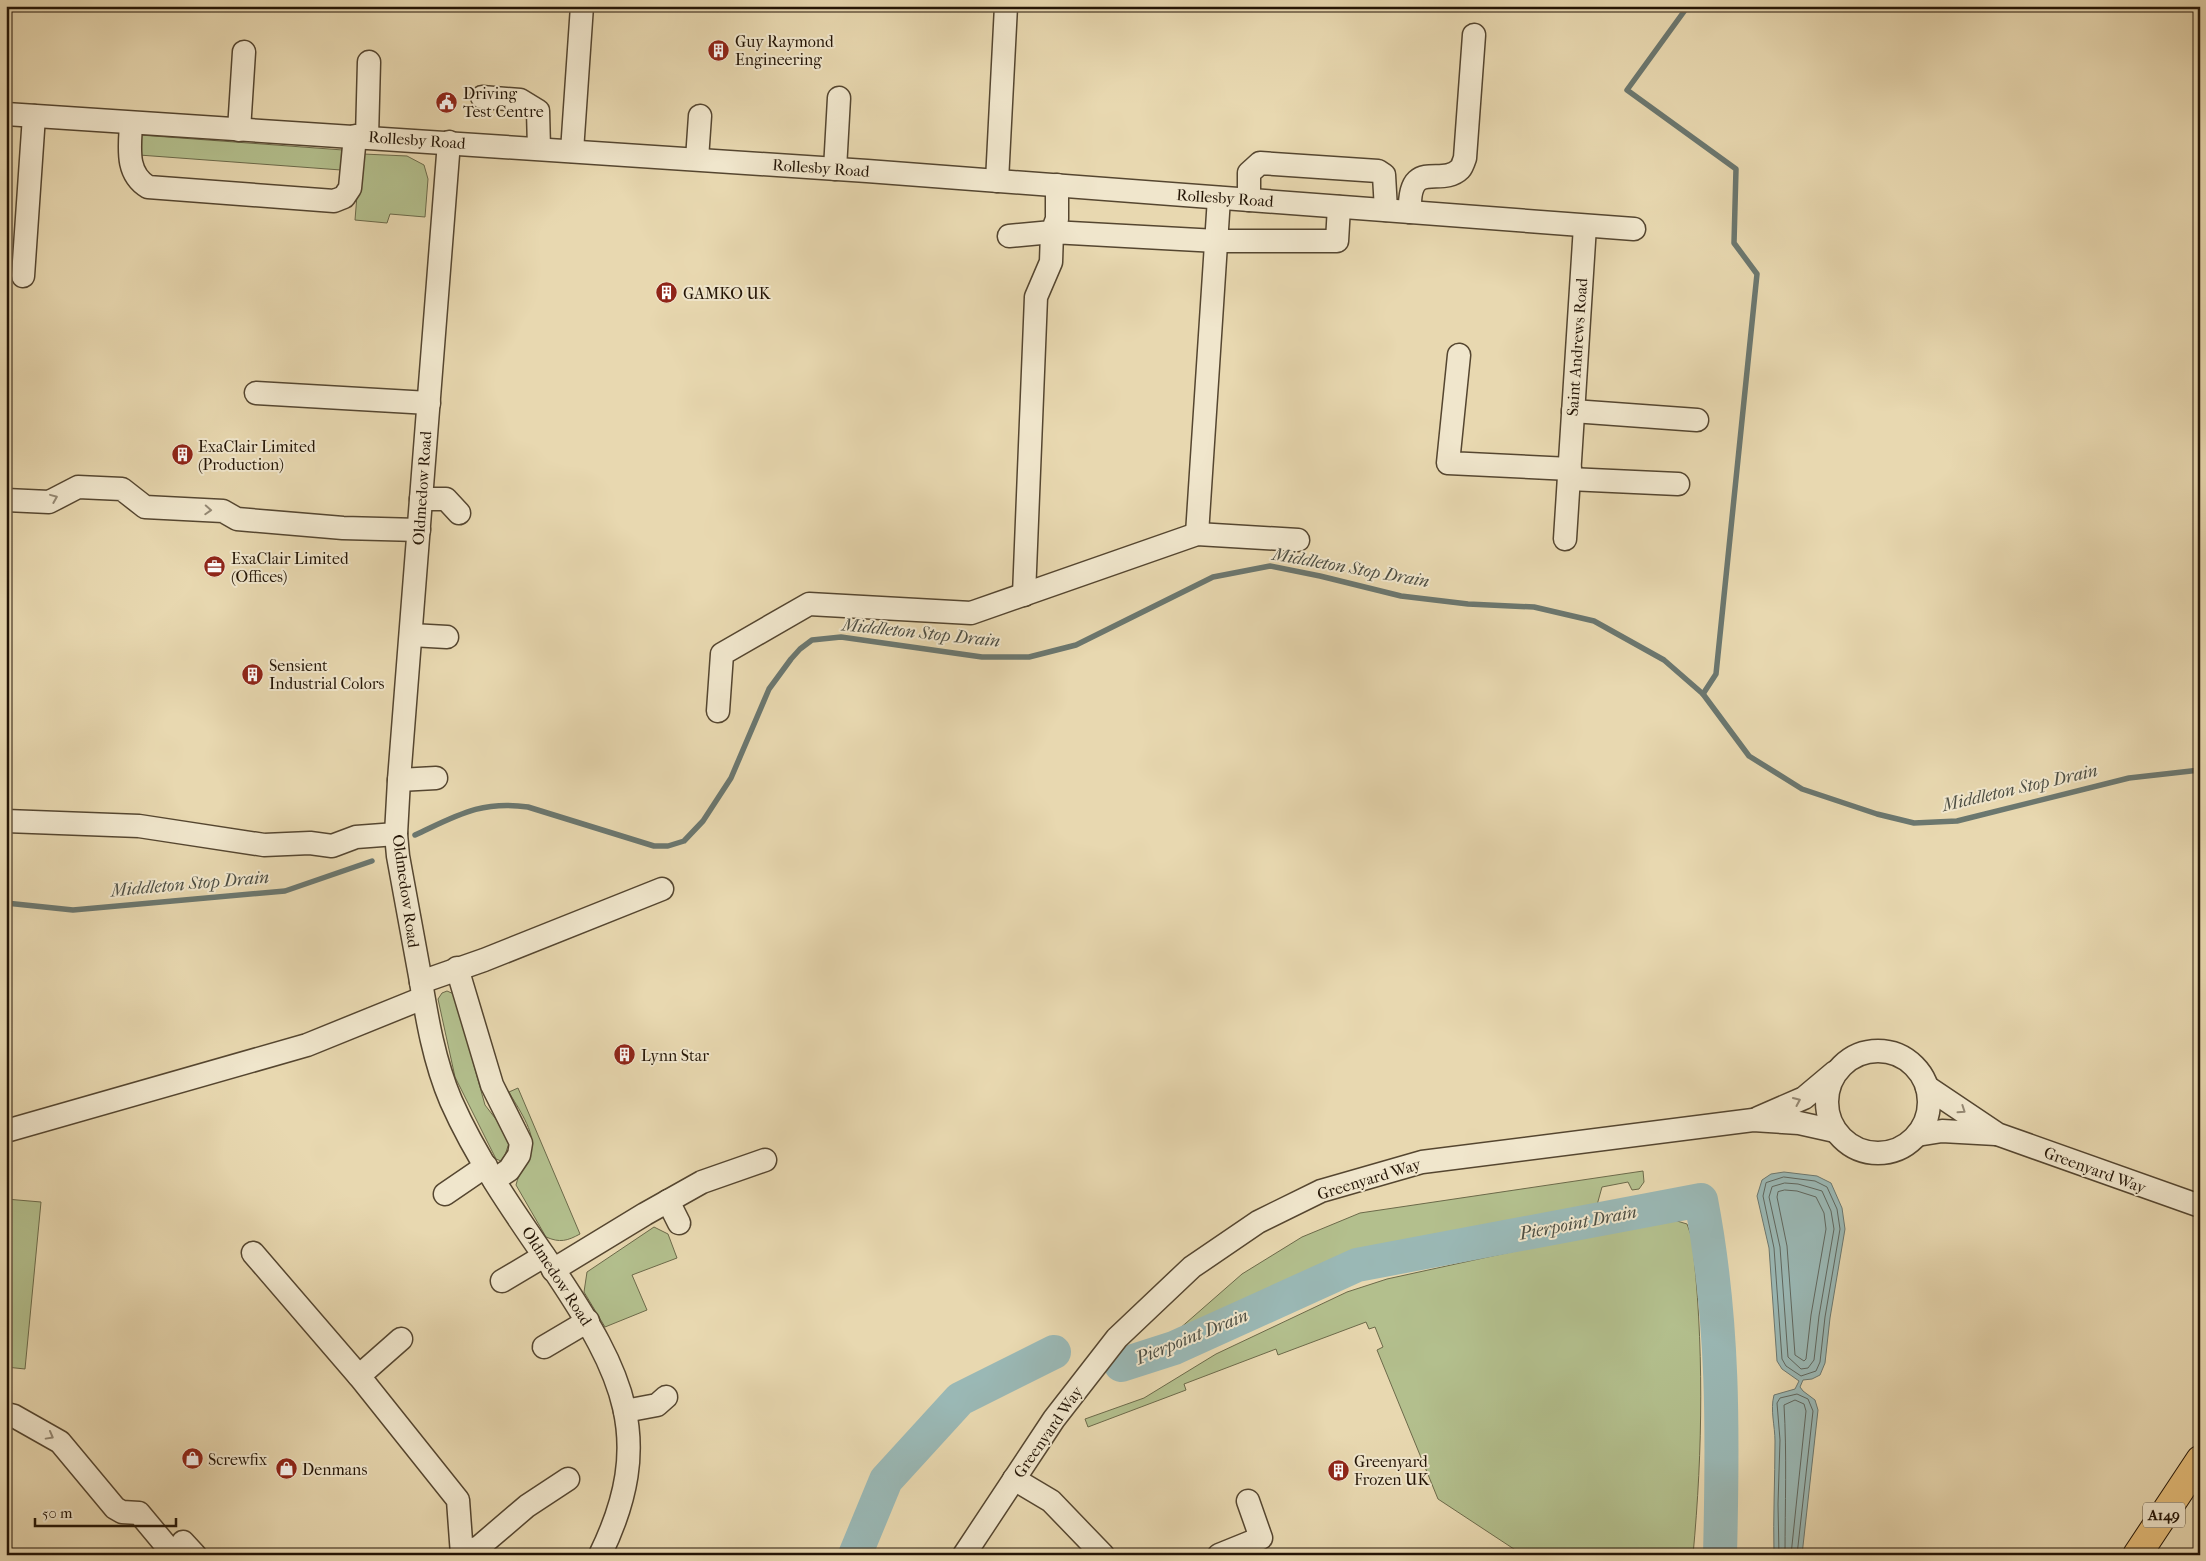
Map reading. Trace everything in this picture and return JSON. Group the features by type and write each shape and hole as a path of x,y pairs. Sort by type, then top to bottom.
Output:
{"highway":[{"name":"A149","path":"2137,1555 2197,1467"}],"street":[{"path":"572,151 582,6"},
{"path":"997,181 1006,6"},
{"path":"1410,212 1410,195 1418,181 1432,175 1452,173 1460,169 1465,158 1474,35"},
{"path":"239,130 244,52"},
{"path":"131,123 130,154 133,172 139,181 148,187 334,201 344,197 350,188 361,137 369,62"},
{"path":"482,97 520,100 538,112 539,148"},
{"path":"835,169 839,98"},
{"name":"Rollesby Road","path":"6,114 698,159 1634,229"},
{"path":"23,276 34,116"},
{"path":"698,159 700,116"},
{"name":"Oldmedow Road","path":"449,142 396,834 422,990 442,1077 463,1126 490,1173 588,1321 613,1371 625,1411 629,1454 626,1478 614,1526 600,1555"},
{"path":"1249,200 1249,173 1260,163 1378,171 1384,175 1386,210"},
{"path":"1024,595 1036,297 1051,262 1052,232 1057,218 1057,185"},
{"path":"1197,534 1219,198"},
{"path":"1009,236 1052,232 1217,241 1337,241 1339,207"},
{"name":"Saint Andrews Road","path":"1565,539 1585,226"},
{"path":"1459,355 1448,463 1516,466 1569,474 1678,484"},
{"path":"256,393 428,403"},
{"path":"1573,411 1697,420"},
{"path":"6,500 49,502 78,487 122,489 145,507 223,511 237,519 419,530"},
{"path":"421,498 446,499 459,513"},
{"path":"718,711 722,654 809,604 971,613 1197,534 1298,540"},
{"path":"411,635 447,637"},
{"path":"399,780 436,778"},
{"path":"6,822 139,826 264,845 310,843 332,846 356,837 396,834"},
{"path":"6,1131 307,1045 422,990 457,968 662,889"},
{"path":"445,1194 490,1173 508,1170 519,1155 521,1143 492,1085 457,968"},
{"path":"1869,1051 1886,1051 1900,1055 1912,1063 1921,1074 1927,1087 1930,1104 1926,1120 1918,1136 1904,1146 1888,1153 1871,1153 1857,1150 1844,1142 1835,1131 1828,1116 1826,1098 1830,1082 1840,1068 1853,1057 1869,1051"},
{"name":"Greenyard Way","path":"1752,1120 1804,1098 1840,1068"},
{"name":"Greenyard Way","path":"1927,1087 1997,1134 2198,1207"},
{"name":"Greenyard Way","path":"964,1555 1054,1419 1117,1338 1192,1266 1266,1218 1321,1191 1422,1162 1752,1120 1799,1123 1835,1131"},
{"name":"Greenyard Way","path":"1918,1136 1942,1131 1997,1134"},
{"path":"502,1281 549,1263 702,1182 765,1160"},
{"path":"668,1201 680,1223"},
{"path":"253,1253 359,1376 458,1500 462,1555 479,1547 527,1506 568,1479"},
{"path":"544,1347 588,1321"},
{"path":"359,1376 402,1339"},
{"path":"625,1411 657,1405 666,1397"},
{"path":"6,1414 14,1416 60,1442 115,1508 122,1512 139,1513 184,1550"},
{"path":"1014,1479 1051,1501 1103,1555"},
{"path":"1219,1555 1261,1538 1248,1501"}],"green space":[{"path":"140,135 343,150 341,170 139,155"},
{"path":"363,154 407,156 424,165 428,179 425,217 390,214 387,223 355,220 360,158"},
{"path":"447,991 454,994 485,1105 505,1131 509,1143 501,1161 496,1159 455,1077 438,999 442,993"},
{"path":"518,1088 580,1234 567,1240 559,1241 546,1237 516,1185 531,1149 532,1142 525,1120 509,1092"},
{"path":"1643,1171 1644,1182 1639,1189 1632,1190 1628,1182 1602,1187 1597,1205 1522,1223 1438,1235 1392,1244 1322,1265 1181,1334 1178,1330 1242,1274 1302,1237 1360,1213"},
{"path":"6,1199 41,1202 25,1369 6,1367"},
{"path":"1677,1221 1687,1224 1692,1238 1699,1317 1701,1396 1699,1476 1693,1555 1523,1555 1438,1499 1377,1350 1383,1347 1375,1327 1369,1329 1366,1322 1278,1355 1276,1349 1184,1384 1186,1390 1088,1427 1085,1419 1144,1398 1216,1354 1347,1292 1387,1279 1630,1226"},
{"path":"654,1227 668,1234 677,1258 632,1275 647,1310 605,1327 584,1292 587,1272"}],"water":[{"path":"1784,1172 1817,1176 1831,1183 1842,1208 1845,1229 1830,1318 1825,1363 1820,1375 1812,1379 1803,1380 1800,1387 1815,1400 1818,1410 1802,1555 1774,1555 1775,1441 1773,1401 1774,1395 1795,1389 1799,1381 1782,1369 1777,1361 1769,1248 1757,1196 1762,1180 1771,1174"}],"waterway":[{"path":"1688,6 1627,90 1736,169 1734,243 1757,274 1716,674 1703,694"},
{"name":"Middleton Stop Drain","path":"415,835 469,811 511,805 528,807 654,846 668,846 684,841 703,821 731,778 769,689 791,659 812,640 841,637 982,657 1029,657 1076,645 1213,577 1270,566 1401,596 1468,604 1534,607 1594,621 1664,660 1703,694 1749,756 1802,789 1877,814 1914,823 1957,821 2129,778 2200,770"},
{"name":"Middleton Stop Drain","path":"6,903 73,910 285,891 372,861"},
{"name":"Pierpoint Drain","path":"1121,1365 1174,1348 1357,1265 1701,1200 1709,1245 1718,1333 1722,1465 1720,1555"},
{"name":"Pierpoint Drain","path":"855,1555 886,1480 960,1399 1054,1352"}],"place":[{"name":"Guy Raymond Engineering","path":"719,50"},
{"name":"Driving Test Centre","path":"447,102"},
{"name":"GAMKO UK","path":"667,293"},
{"name":"ExaClair Limited (Production)","path":"182,455"},
{"name":"ExaClair Limited (Offices)","path":"215,567"},
{"name":"Sensient Industrial Colors","path":"253,674"},
{"name":"Lynn Star","path":"625,1055"},
{"name":"Screwfix","path":"192,1459"},
{"name":"Denmans","path":"286,1469"},
{"name":"Greenyard Frozen UK","path":"1338,1470"}]}
